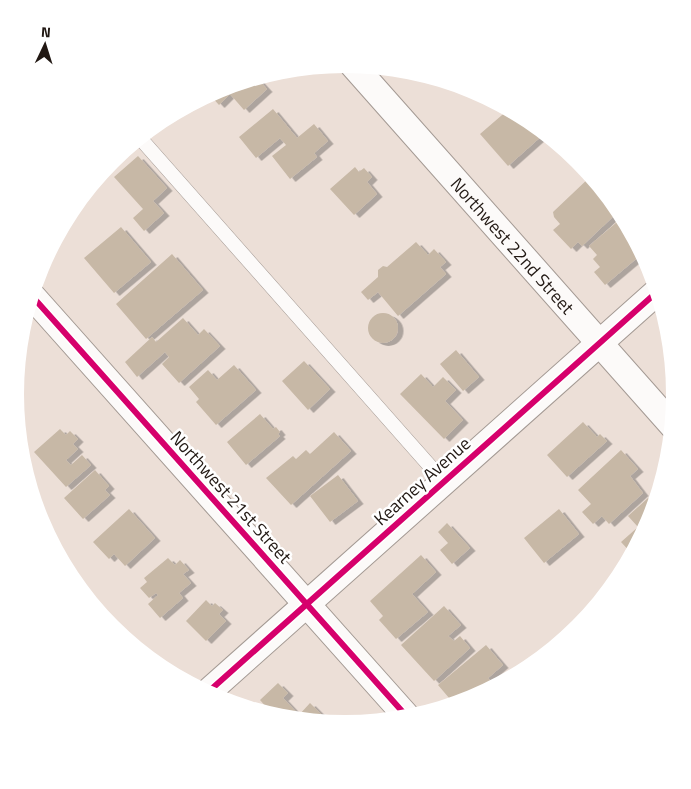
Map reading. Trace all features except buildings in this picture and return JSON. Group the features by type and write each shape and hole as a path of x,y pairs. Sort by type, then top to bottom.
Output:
{"street":[{"name":"Northwest 22nd Street","path":"360,73 667,419"},
{"name":"Kearney Avenue","path":"213,688 652,297"},
{"name":"Northwest 21st Street","path":"38,302 402,711"}],"lane":[{"path":"145,143 444,482"}],"cycle path":[{"path":"213,688 652,297"},
{"path":"38,302 402,711"}]}
